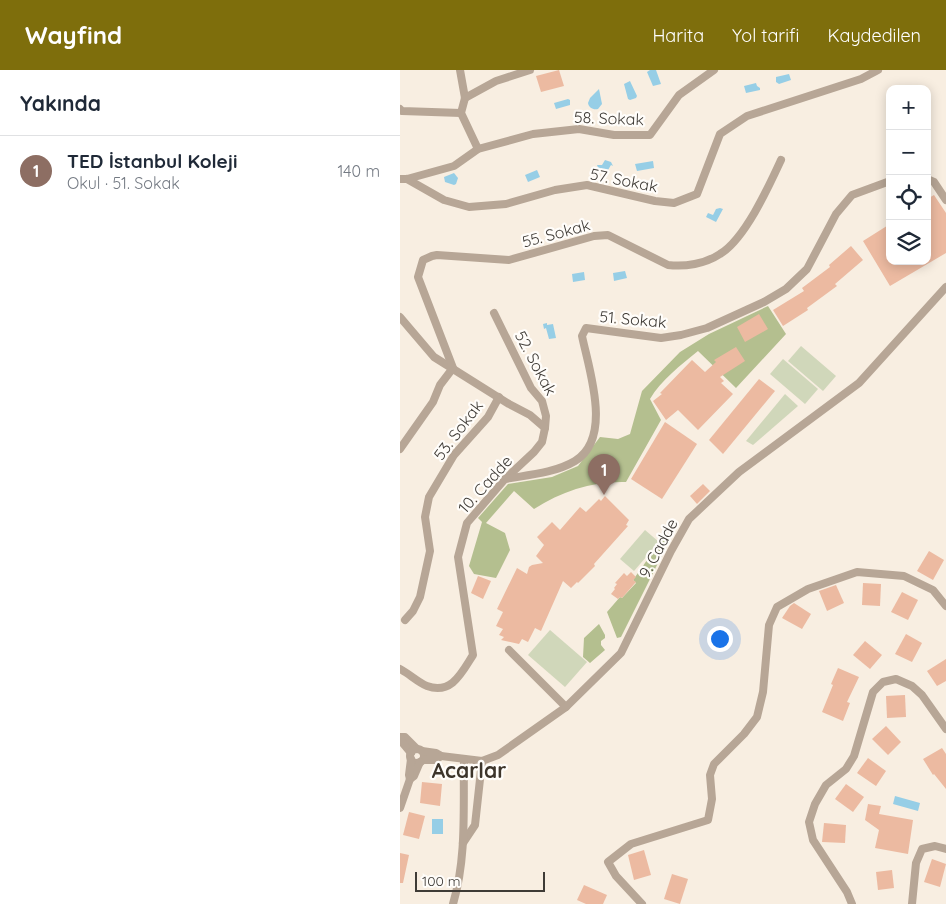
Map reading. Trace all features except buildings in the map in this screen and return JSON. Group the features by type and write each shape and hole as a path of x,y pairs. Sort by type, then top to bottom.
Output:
{"street":[{"path":"404,179 454,166 478,149 461,113 465,98 460,70"},
{"path":"465,98 496,81 530,70"},
{"name":"58. Sokak","path":"478,149 533,134 579,129 614,134 650,135 679,95 714,70"},
{"name":"57. Sokak","path":"404,179 444,200 469,207 506,204 555,190 587,185 655,201 674,203 697,194 720,134 747,116 861,79 878,70"},
{"path":"401,111 461,113"},
{"name":"55. Sokak","path":"453,368 418,277 423,260 432,256 509,260 594,236 608,235 668,265 677,266 702,262 721,254 734,242 766,191 781,160"},
{"path":"931,181 934,182 946,200"},
{"name":"51. Sokak","path":"505,479 551,471 576,460 589,446 597,424 593,382 582,336 586,328 661,338 707,328 764,302 786,289 807,269 836,214 852,195 886,182"},
{"name":"9. Cadde","path":"482,761 498,755 566,707 620,653 671,550 689,519 739,472 859,384 946,287"},
{"name":"52. Sokak","path":"494,313 531,388 542,401 546,416 545,428"},
{"path":"400,316 434,357 530,415 545,428"},
{"path":"400,449 433,402 440,385 453,368"},
{"name":"53. Sokak","path":"405,620 413,611 420,597 430,551 425,517 429,497 454,455 488,417 499,397"},
{"name":"10. Cadde","path":"400,668 428,686 446,687 458,679 472,655 458,557 467,523 505,479 534,452 542,442 545,428"},
{"path":"642,904 616,876 608,862 631,844 708,820 712,799 710,774 714,764 744,734 757,717 763,692 769,625 778,607 808,589 856,572 904,576 933,590 946,606"},
{"path":"509,650 566,707"},
{"path":"852,904 847,892 813,840 809,822 815,804 826,785 846,769 854,756 873,692 883,682 896,679 912,686 922,695 946,729"},
{"path":"400,737 405,737 415,753 415,762 436,760 441,756"},
{"path":"415,753 436,753 441,756 482,761 475,825 463,843"},
{"path":"400,808 410,779 409,775 415,753"},
{"path":"453,904 459,884 463,843 464,759"},
{"path":"410,779 414,776 421,761"},
{"path":"912,904 916,863 922,850 935,846 946,849"}],"green space":[{"path":"768,306 786,334 736,388 698,351 666,379 650,399 661,420 626,482 602,483 578,488 534,509 514,491 486,523 505,533 510,550 496,578 474,574 469,566 482,522 478,518 508,484 552,477 578,466 600,437 618,439 630,434 642,391 680,352 709,334"},
{"path":"801,346 836,376 823,391 788,361"},
{"path":"783,359 818,389 805,404 770,374"},
{"path":"785,394 798,406 753,445 746,441"},
{"path":"645,530 659,542 634,571 620,559"},
{"path":"664,536 671,537 621,637 617,638 607,612 636,583 633,580"},
{"path":"599,624 605,635 601,645 605,650 590,663 583,657 584,638"},
{"path":"550,630 587,662 565,687 528,655"}],"water":[{"path":"656,70 661,84 653,86 647,72"},
{"path":"789,74 791,80 779,84 776,82 776,77"},
{"path":"630,81 637,96 630,100 628,99 624,84"},
{"path":"756,83 760,90 746,93 744,86"},
{"path":"599,89 602,104 598,109 593,109 588,103 590,98"},
{"path":"570,100 570,105 556,109 554,103"},
{"path":"605,160 611,162 613,166 611,165 608,170 599,170 597,165 602,165"},
{"path":"653,161 654,168 637,171 635,164"},
{"path":"537,170 540,177 528,182 525,175"},
{"path":"454,173 458,178 456,184 445,182 444,177"},
{"path":"716,209 723,209 716,222 706,217 708,213 713,215"},
{"path":"625,271 627,278 614,281 613,273"},
{"path":"584,272 585,280 573,282 572,274"},
{"path":"547,323 547,325 553,324 556,338 549,339 543,324"},
{"path":"895,796 920,803 918,811 893,804"},
{"path":"432,819 443,819 443,834 432,834"}],"place":[{"name":"TED İstanbul Koleji","path":"604,495"}],"district":[{"name":"Acarlar","path":"469,771"}]}
